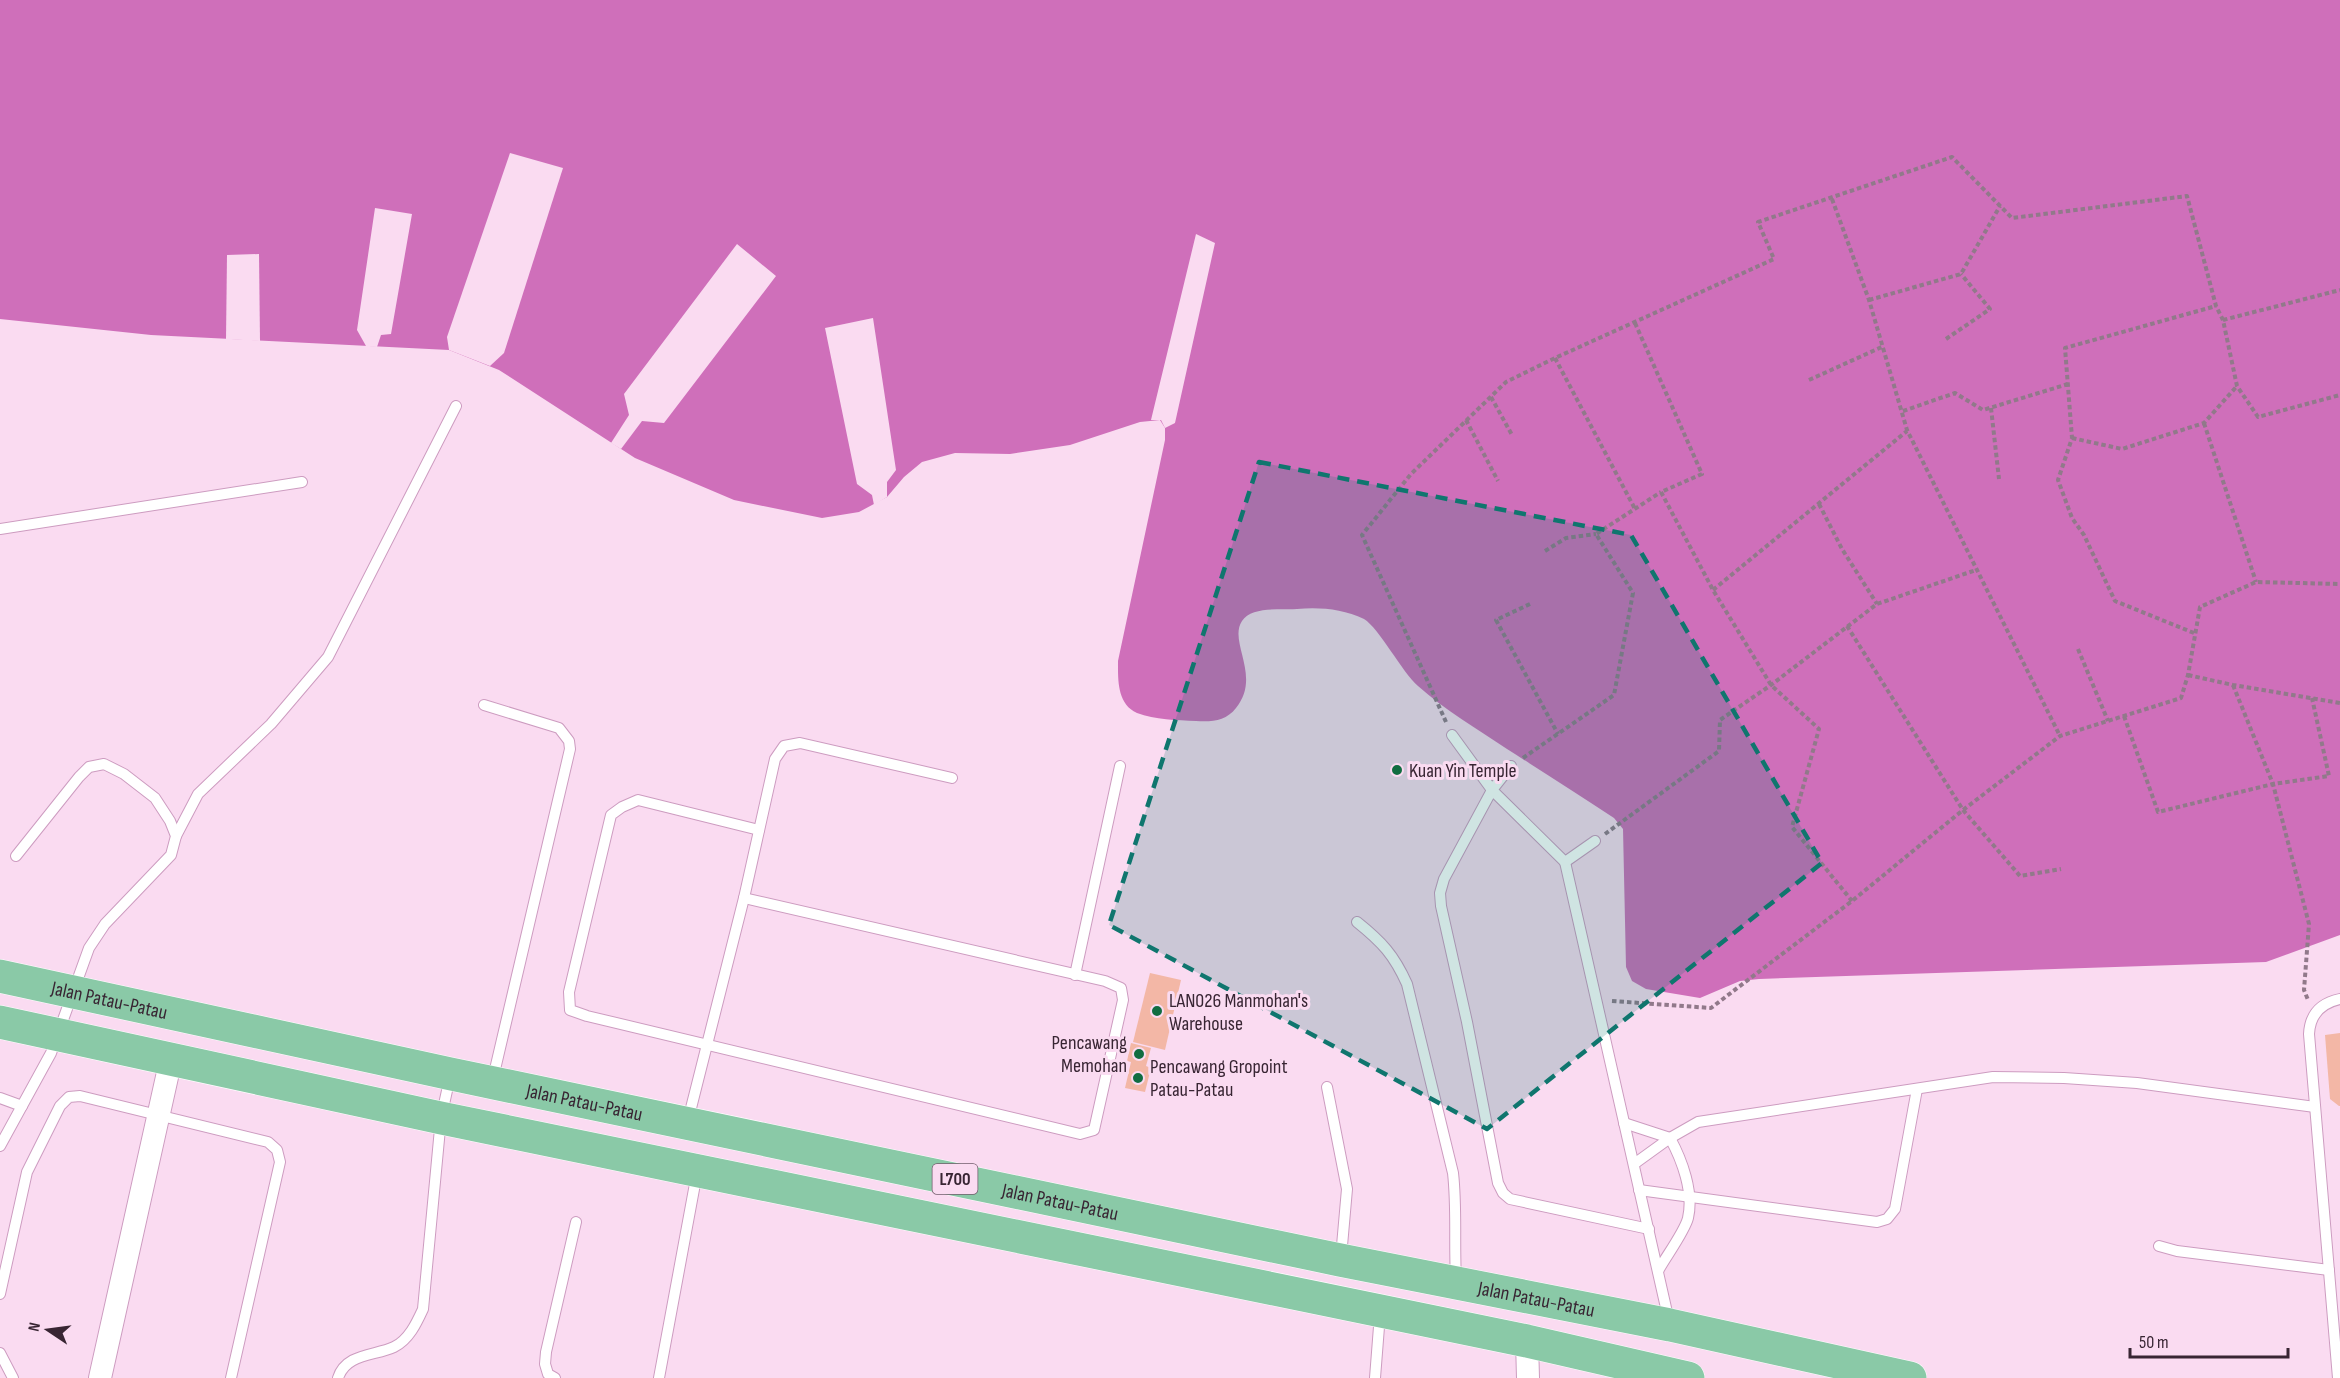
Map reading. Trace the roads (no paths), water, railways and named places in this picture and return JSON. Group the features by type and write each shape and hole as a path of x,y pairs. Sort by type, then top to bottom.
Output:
{"main road":[{"name":"Jalan Patau-Patau","path":"0,976 451,1074 1340,1260 1670,1325 1910,1378"},
{"name":"L700","path":"0,1022 441,1118 1527,1341 1688,1378"}],"street":[{"path":"100,1378 171,1059"},
{"path":"1527,1341 1528,1378"}],"lane":[{"path":"0,1146 51,1053 89,948 105,924 171,855 176,836 198,794 271,723 328,657 456,406"},
{"path":"0,529 302,482"},
{"path":"484,705 559,728 569,741 570,749 492,1081"},
{"path":"1452,735 1492,790 1565,862 1670,1325"},
{"path":"688,1123 744,897 775,759 784,747 800,743 952,778"},
{"path":"16,856 79,777 89,767 104,764 124,774 155,798 170,821 176,836"},
{"path":"1075,975 1120,766"},
{"path":"1511,766 1492,790 1444,879 1440,893 1498,1183 1503,1193 1510,1199 1648,1229"},
{"path":"744,897 1105,981 1121,988 1123,1000 1094,1130 1080,1134 587,1017 570,1010 569,992 610,815 638,800 759,830"},
{"path":"1565,862 1595,841"},
{"path":"1357,922 1381,940 1396,961 1407,984 1453,1173 1456,1203 1454,1232 1456,1282"},
{"path":"2338,1378 2339,1362 2329,1270 2309,1024 2313,1015 2328,1002 2340,999"},
{"path":"338,1378 340,1372 355,1358 396,1346 415,1327 423,1309 441,1118 451,1074"},
{"path":"1634,1164 1670,1138 1698,1122 1993,1077 2064,1078 2136,1083 2315,1107"},
{"path":"1327,1087 1347,1189 1340,1260"},
{"path":"1640,1190 1877,1222 1887,1219 1895,1209 1917,1089"},
{"path":"0,1294 27,1172 60,1106 69,1097 80,1096 268,1142 278,1150 280,1162 231,1378"},
{"path":"0,1098 22,1106"},
{"path":"1624,1123 1670,1138 1679,1154 1690,1197 1688,1220 1658,1271"},
{"path":"658,1378 698,1170"},
{"path":"555,1378 548,1374 545,1364 546,1353 576,1222"},
{"path":"2159,1246 2177,1251 2329,1270"},
{"path":"1375,1378 1380,1311"},
{"path":"0,1353 13,1378"},
{"path":"6,1378 7,1366"}],"place":[{"name":"Kuan Yin Temple","path":"1397,770"},
{"name":"LAN026 Manmohan's Warehouse","path":"1157,1011"},
{"name":"Pencawang Memohan","path":"1139,1054"},
{"name":"Pencawang Gropoint Patau-Patau","path":"1138,1078"}]}
